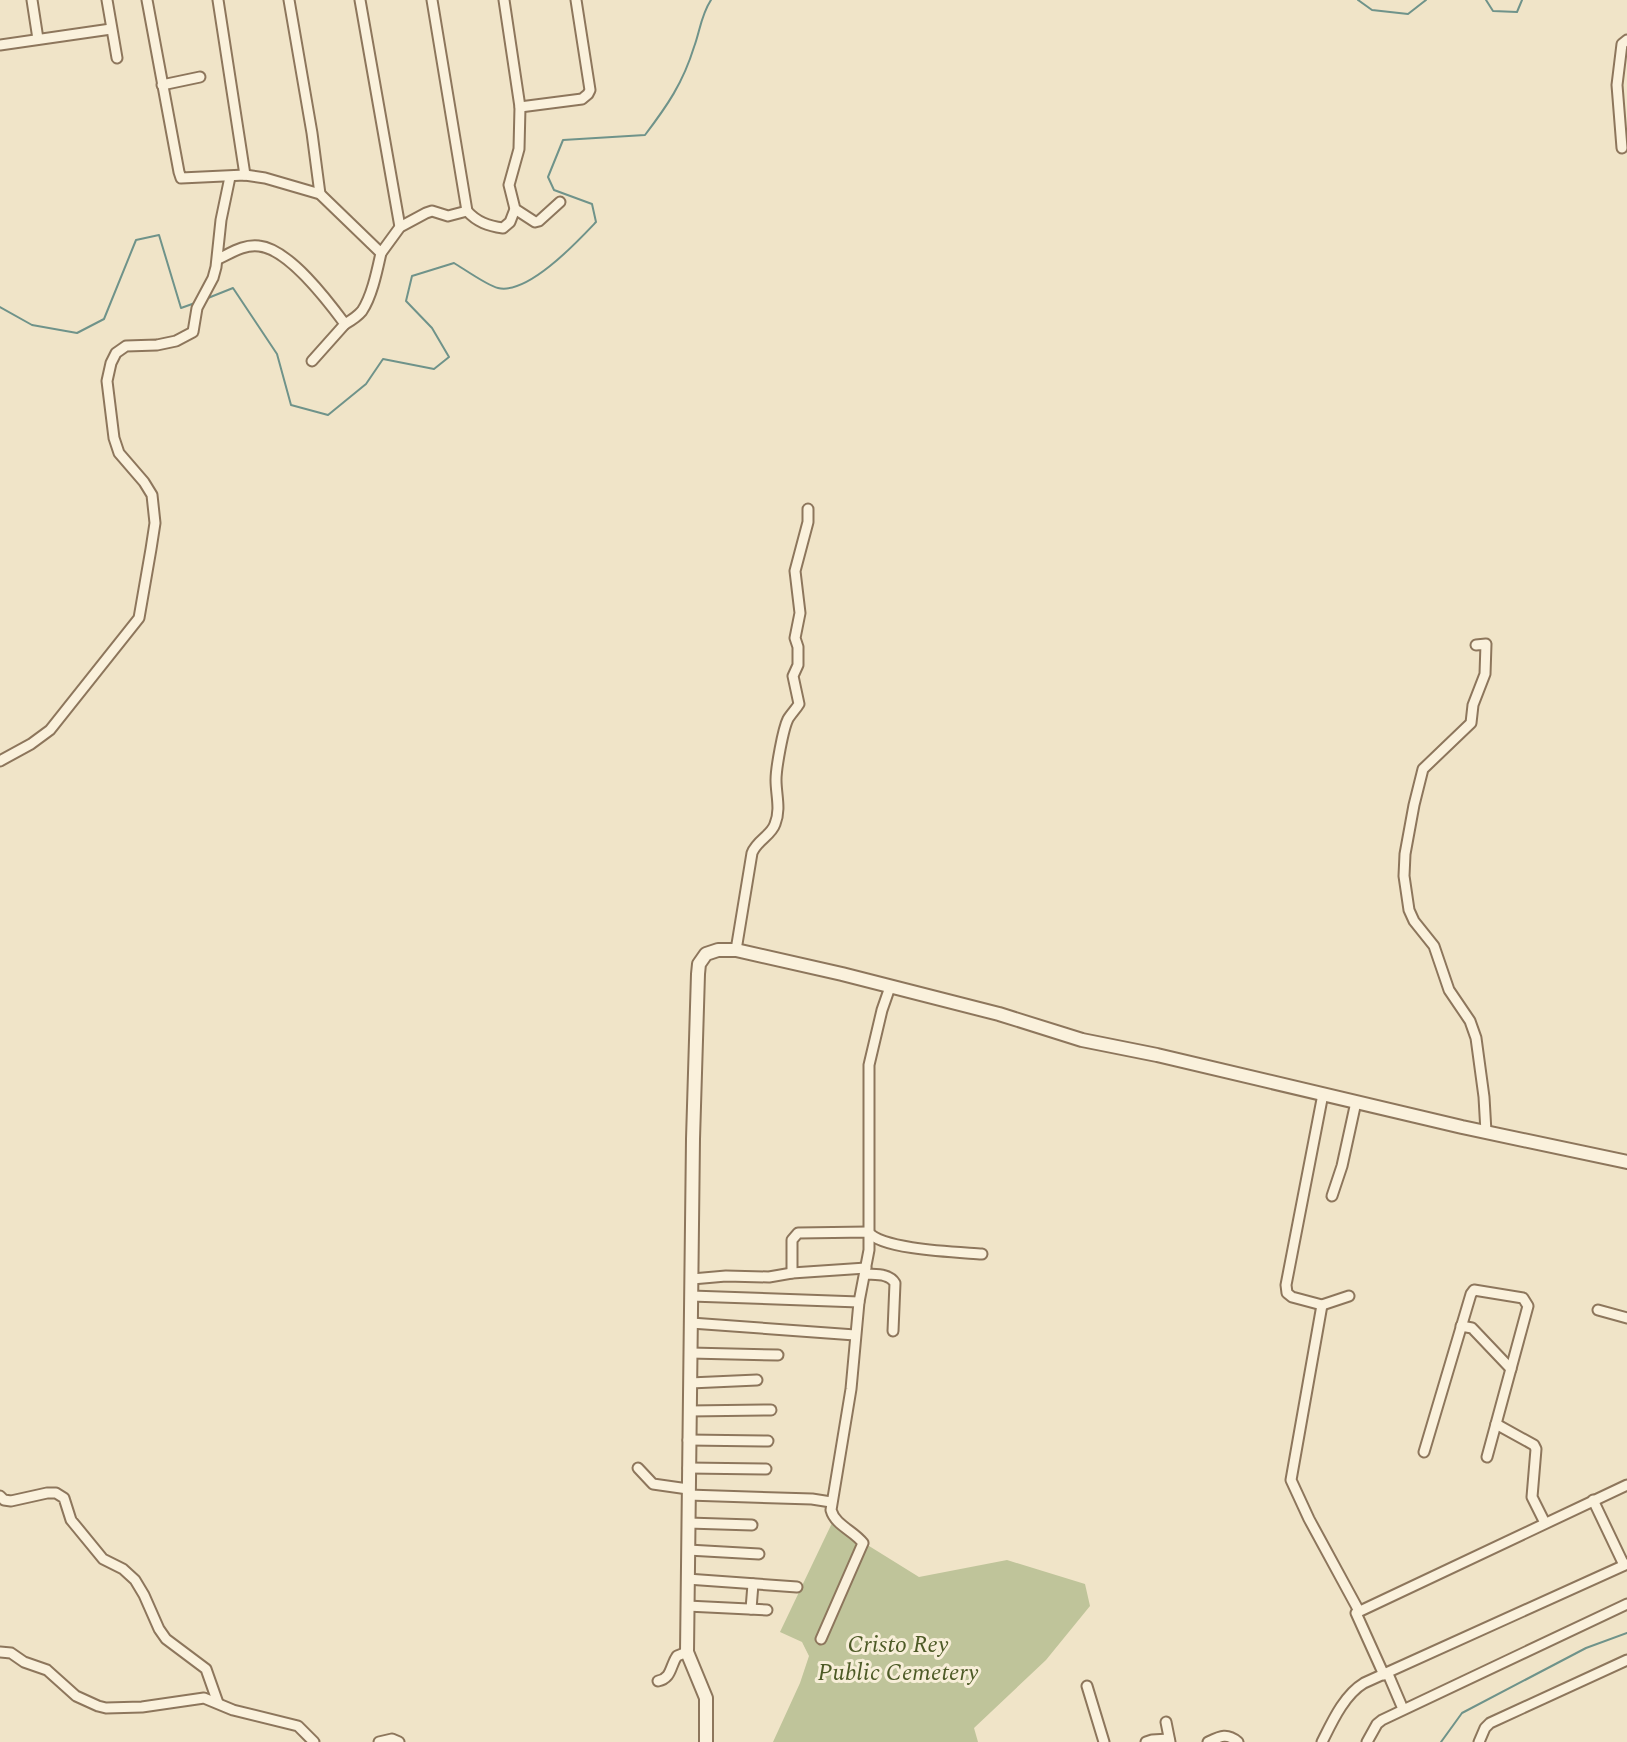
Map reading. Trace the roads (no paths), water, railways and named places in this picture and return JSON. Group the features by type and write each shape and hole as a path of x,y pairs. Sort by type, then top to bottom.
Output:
{"street":[{"path":"32,0 38,39"},
{"path":"107,0 117,58"},
{"path":"147,0 181,177 245,175 320,194 381,253"},
{"path":"218,0 245,175"},
{"path":"289,0 320,194"},
{"path":"360,0 400,227"},
{"path":"432,0 467,211 478,222 503,228 510,222 515,209 509,185 519,149 520,107 504,0"},
{"path":"520,107 582,99 588,94 590,90 576,0"},
{"path":"0,45 111,29"},
{"path":"1622,148 1617,85 1622,44 1627,40"},
{"path":"162,85 200,77"},
{"path":"0,761 50,730 139,618 155,523 154,504 144,482 117,449 108,373 116,353 126,346 176,341 190,335 195,329 197,308 213,278 218,259 221,220 230,177"},
{"path":"515,209 535,222 560,202"},
{"path":"312,361 345,324 359,315 381,253 400,227 432,211 448,216 467,211"},
{"path":"218,259 250,246 271,250 309,279 345,324"},
{"path":"736,950 752,853 755,845 769,834 776,823 780,750 787,723 799,704 793,678 798,665 795,638 800,613 795,571 808,522 808,509"},
{"path":"1476,645 1486,644 1485,674 1473,705 1471,723 1423,769 1407,842 1404,876 1409,910 1434,946 1449,990 1470,1021 1476,1038 1486,1132"},
{"path":"706,1742 706,1698 687,1652 687,1579 693,1139 699,969 703,956 709,952 736,950 842,974 999,1014 1082,1040 1627,1162"},
{"path":"821,1639 863,1543 831,1515 831,1502 851,1389 859,1302 869,1244 869,1065 890,987"},
{"path":"1323,1094 1303,1189 1287,1293 1322,1305 1349,1296"},
{"path":"1332,1196 1356,1102"},
{"path":"792,1273 792,1243 795,1235 807,1233 868,1232 874,1238 907,1247 982,1254"},
{"path":"692,1279 865,1271 888,1276 895,1283 893,1331"},
{"path":"1424,1452 1474,1290 1523,1298 1528,1306 1487,1457"},
{"path":"691,1296 859,1302"},
{"path":"1322,1305 1291,1480 1359,1611"},
{"path":"1598,1310 1627,1318"},
{"path":"691,1323 855,1335"},
{"path":"1461,1326 1472,1328 1511,1369"},
{"path":"690,1353 778,1355"},
{"path":"690,1383 757,1380"},
{"path":"689,1411 771,1410"},
{"path":"1496,1424 1536,1449 1532,1497 1545,1523"},
{"path":"688,1440 768,1441"},
{"path":"638,1468 653,1484 688,1492 831,1502"},
{"path":"688,1468 766,1469"},
{"path":"1403,1709 1355,1615 1359,1611 1627,1486"},
{"path":"0,1496 11,1501 53,1493 64,1498 71,1520 103,1559 123,1569 139,1586 161,1633 178,1650 206,1669 218,1703"},
{"path":"1322,1742 1353,1692 1364,1683 1626,1565 1593,1500"},
{"path":"688,1523 752,1525"},
{"path":"688,1550 759,1554"},
{"path":"687,1579 797,1587"},
{"path":"751,1609 753,1584"},
{"path":"1367,1742 1379,1722 1403,1709 1627,1604"},
{"path":"687,1606 767,1610"},
{"path":"0,1652 11,1653 24,1662 47,1670 80,1699 106,1708 198,1698 298,1726 314,1742"},
{"path":"658,1681 670,1673 677,1656 687,1652"},
{"path":"1479,1742 1490,1723 1627,1660"},
{"path":"1087,1686 1104,1742"},
{"path":"1146,1742 1170,1741 1166,1722"},
{"path":"1208,1742 1223,1735 1238,1742"},
{"path":"379,1742 392,1739 399,1742"}],"waterway":[{"path":"208,298 233,288 277,354 291,405 328,415 366,384 383,359 434,369 449,357 432,328 406,301 412,276 454,263 494,287 510,288 537,275 565,254 596,222 592,204 554,190 548,177 563,140 645,135 679,83 711,0"},
{"path":"1358,0 1372,10 1408,14 1426,0"},
{"path":"1486,0 1493,11 1517,12 1522,0"},
{"path":"0,307 32,325 77,333 104,319 136,240 159,235 181,308 195,303"},
{"path":"1441,1742 1462,1713 1586,1648 1627,1633"}],"park label":[{"name":"Cristo Rey Public Cemetery","path":"898,1659"}]}
